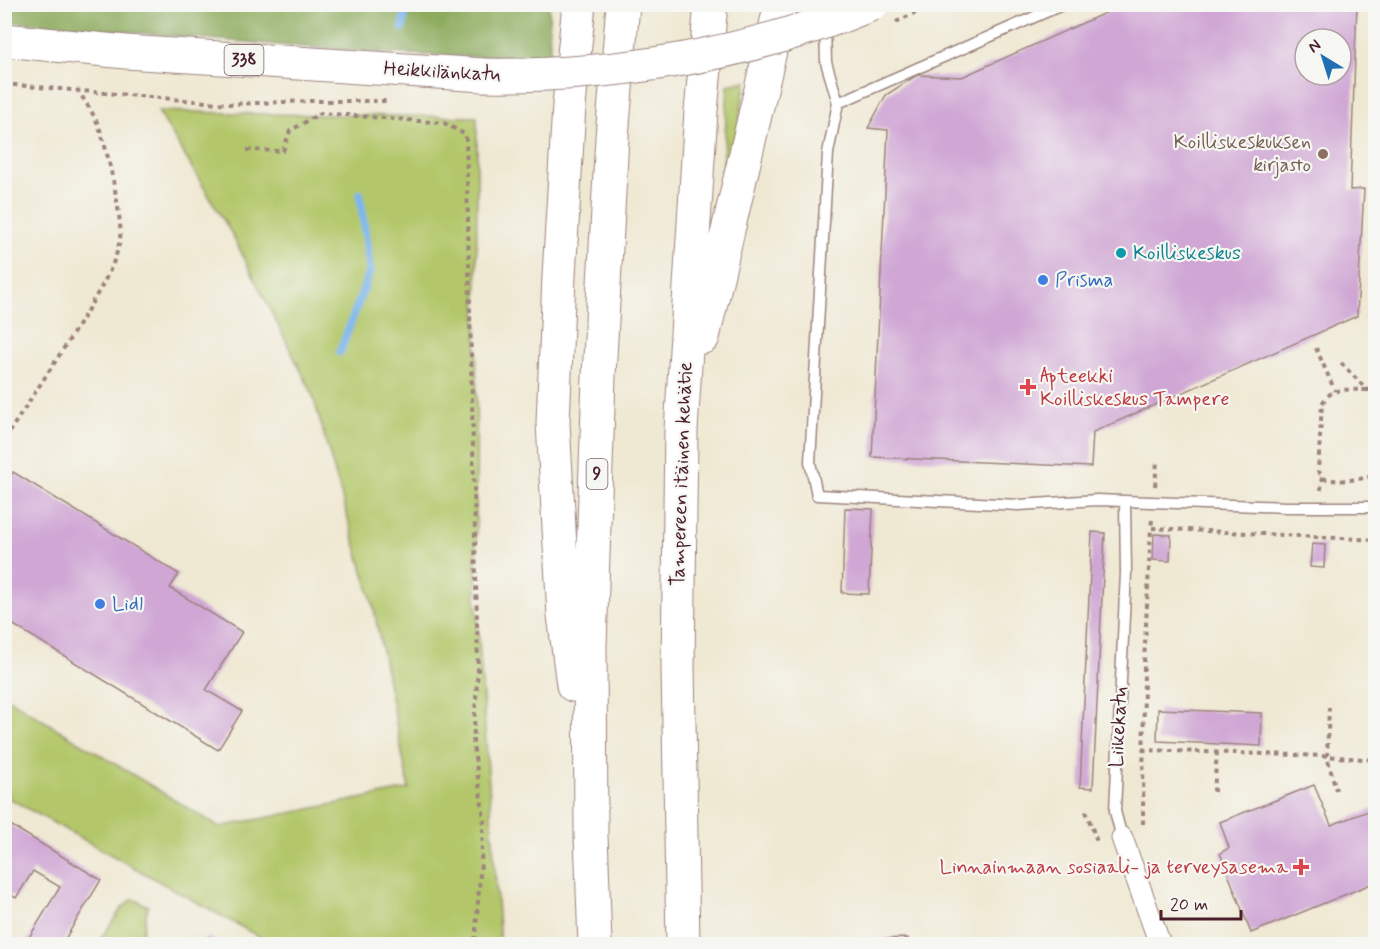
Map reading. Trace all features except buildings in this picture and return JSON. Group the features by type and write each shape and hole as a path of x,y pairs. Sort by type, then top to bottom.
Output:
{"main road":[{"name":"9","path":"595,945 591,835 591,646 599,376 612,137 623,4"},
{"name":"Tampereen itäinen kehätie","path":"683,945 678,668 681,430 701,111 711,4"},
{"path":"681,430 781,4"},
{"path":"579,5 569,106 558,276 553,423 564,615 591,835"},
{"name":"Heikkilänkatu","path":"4,40 138,53 483,75 574,73 679,60 883,14"}],"street":[{"name":"Liikekatu","path":"1122,838 1160,945"}],"lane":[{"path":"828,4 823,38 825,62 838,103 828,153 810,462 817,495 1019,505 1097,500 1287,507 1376,507"},
{"path":"1042,14 1054,4"},
{"path":"838,103 1064,4"},
{"name":"Liikekatu","path":"1122,838 1115,811 1126,572 1125,502"}],"path":[{"path":"883,14 933,4"},
{"path":"4,84 229,104 396,101"},
{"path":"4,440 109,274 120,236 118,207 100,130 94,115 78,91"},
{"path":"247,150 283,151 290,131 321,113 444,123 466,135 478,668 473,743 484,819 475,945"},
{"path":"1316,348 1335,392"},
{"path":"1341,363 1367,390"},
{"path":"1376,389 1335,392 1326,396 1322,404 1318,471 1325,479 1338,481 1376,475"},
{"path":"1142,798 1151,528"},
{"path":"1329,707 1327,756 1336,789"},
{"path":"1142,750 1327,756 1376,760"},
{"path":"1214,792 1216,752"}],"green space":[{"path":"4,5 549,5 550,55 485,57 388,53 5,21"},
{"path":"746,81 719,238 728,85"},
{"path":"158,111 477,117 476,598 500,944 272,944 5,796 5,697 219,827 409,789 374,609 312,393 233,236"},
{"path":"133,899 148,906 142,935 143,944 97,944 122,908"}],"waterway":[{"path":"403,28 406,4"},
{"path":"340,352 370,271 360,194"}],"place":[{"name":"Koilliskeskuksen kirjasto","path":"1323,154"},
{"name":"Koilliskeskus","path":"1121,253"},
{"name":"Prisma","path":"1043,280"},
{"name":"Apteekki Koilliskeskus Tampere","path":"1028,387"},
{"name":"Lidl","path":"100,604"},
{"name":"Linnainmaan sosiaali- ja terveysasema","path":"1301,867"}]}
